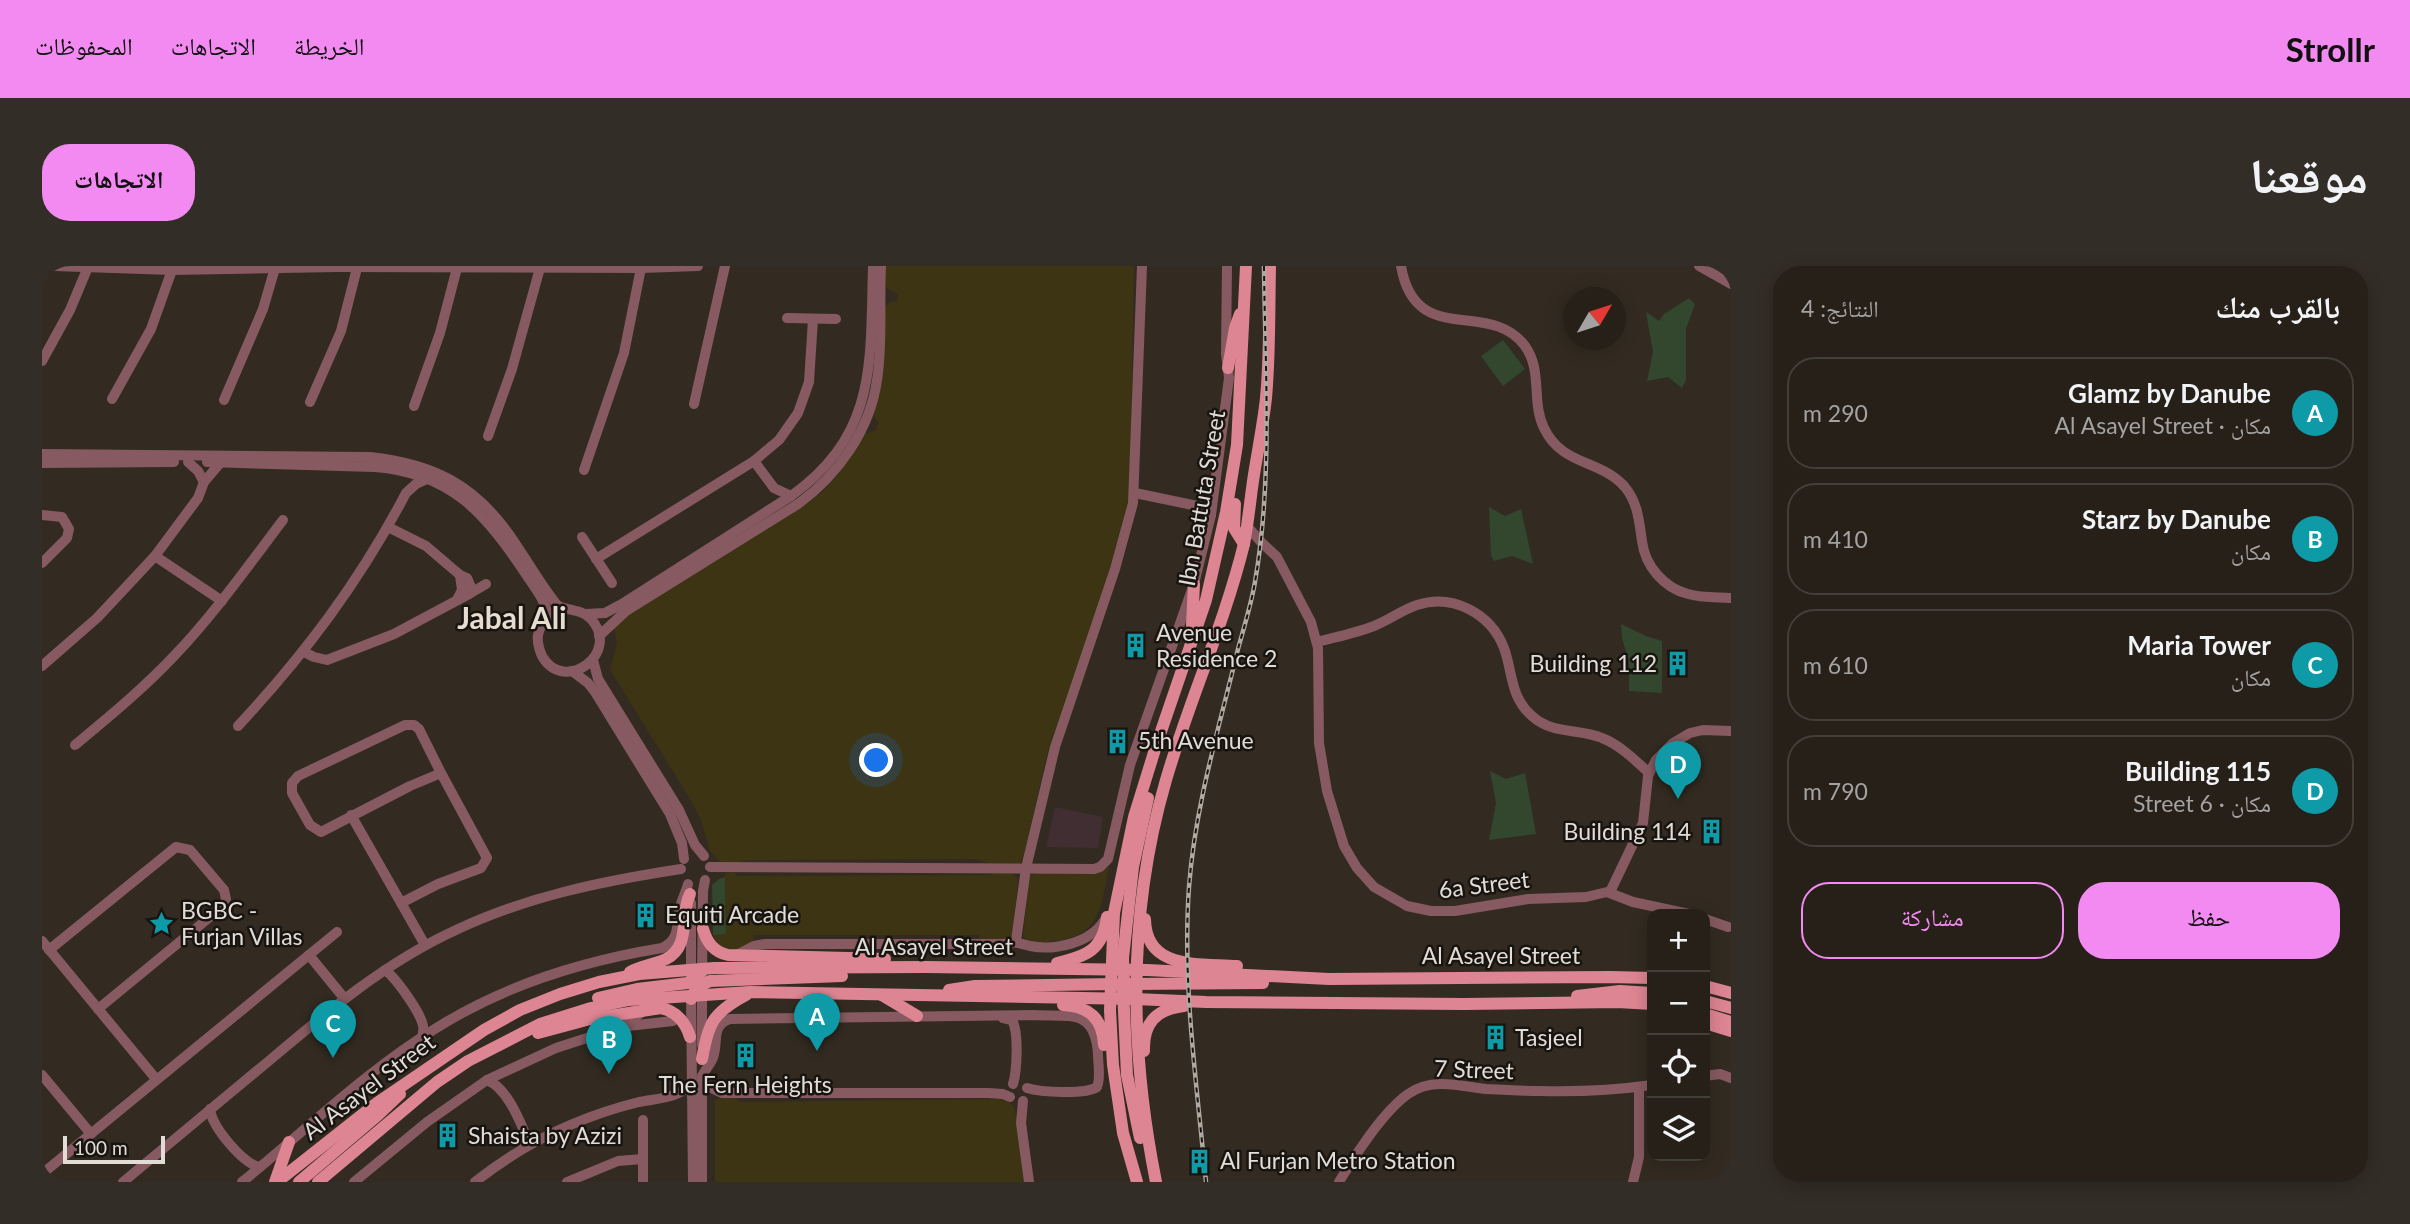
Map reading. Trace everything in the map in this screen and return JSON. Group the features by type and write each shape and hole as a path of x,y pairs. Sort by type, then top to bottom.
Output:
{"main road":[{"name":"Ibn Battuta Street","path":"1154,1182 1114,913 1138,805 1211,579 1237,445 1246,266"},
{"name":"Ibn Battuta Street","path":"1137,1182 1123,1133 1116,1091 1124,985 1150,845 1165,782 1244,544 1266,400 1270,266"},
{"path":"1228,369 1235,327 1245,297"},
{"path":"1237,445 1240,469 1233,523 1236,534 1244,544"},
{"path":"1188,655 1194,584"},
{"path":"1037,968 1081,957 1093,949 1103,937 1129,816 1151,744 1168,709"},
{"path":"620,978 639,966 666,958 676,951 684,933 688,886"},
{"path":"1142,893 1148,939 1155,950 1166,958 1349,979"},
{"path":"703,929 705,937 717,952 734,956 886,960 921,967"},
{"name":"Al Asayel Street","path":"317,1182 438,1082 491,1047 591,1000 629,990 921,967 1037,968 1206,1002 1647,1002"},
{"name":"Al Asayel Street","path":"276,1182 371,1107 484,1030 520,1010 560,994 620,978 696,984 750,992 976,996 1124,985 1297,984 1329,979 1647,978"},
{"path":"1710,982 1731,984"},
{"path":"925,995 975,986 1124,985 1124,1047 1129,1091 1140,1140 1154,1182"},
{"path":"1710,987 1731,993"},
{"path":"702,1059 707,1033 714,1018 725,1007 750,992"},
{"path":"882,995 917,1016"},
{"path":"976,996 998,1002 1072,1005 1087,1010 1102,1026 1105,1064 1116,1091"},
{"path":"1148,1142 1145,1034 1154,1018 1166,1009 1206,1002"},
{"path":"1710,1003 1731,1008"},
{"path":"491,1047 565,1025 661,1008 674,1013 685,1025 690,1037"},
{"path":"1710,1016 1731,1022"},
{"path":"1710,1025 1731,1031"},
{"path":"299,1182 384,1110 415,1078"},
{"path":"276,1182 289,1142"}],"street":[{"path":"54,266 172,270 698,266"},
{"path":"694,404 725,266"},
{"path":"586,614 592,620 599,636 593,660 572,671 550,665 539,649 538,637 541,626 548,617 564,610 595,615 612,610 792,496 832,461 860,407 869,369 873,271 867,266"},
{"path":"599,636 626,611 805,499 822,486 841,464 866,419 875,391 881,335 881,266"},
{"path":"1016,941 1026,868 1055,747 1115,569 1134,498 1142,266"},
{"path":"710,867 1094,869 1108,859 1130,765 1194,584 1211,515 1229,378 1226,354 1227,266"},
{"path":"1401,266 1411,294 1431,313 1451,320 1500,326 1523,344 1534,364 1539,415 1545,431 1554,445 1567,456 1608,473 1629,493 1637,508 1645,556 1662,579 1686,594 1731,598"},
{"path":"1699,266 1731,284"},
{"path":"42,361 70,310 88,267"},
{"path":"224,400 263,309 275,268"},
{"path":"310,402 341,331 357,268"},
{"path":"414,406 440,333 457,268"},
{"path":"488,436 516,358 540,268"},
{"path":"584,470 624,354 641,268"},
{"path":"112,399 151,329 172,270"},
{"path":"1714,274 1731,278"},
{"path":"787,318 836,319"},
{"path":"596,559 754,461 784,433 798,413 804,398 811,365 813,319"},
{"path":"42,454 370,457 398,460 429,468 470,492 488,508 550,596 564,610"},
{"path":"754,461 774,488 792,496"},
{"path":"188,462 198,471 204,482"},
{"path":"42,463 220,462 401,470 427,479 470,505 489,523 542,600 548,617"},
{"path":"42,666 97,618 155,556 198,498 204,482 220,462"},
{"path":"401,470 406,480 406,493"},
{"path":"238,726 307,648 337,608 406,493 427,479"},
{"path":"772,509 774,488"},
{"path":"1134,498 1149,497 1202,507 1211,515"},
{"path":"1202,507 1214,499"},
{"path":"42,515 62,517 69,529 67,538 42,563"},
{"path":"75,745 151,679 222,601 283,520"},
{"name":"6a Street","path":"1247,526 1277,556 1298,594 1317,642 1319,743 1328,791 1345,846 1357,868 1374,887 1406,906 1443,912 1516,900 1586,897 1610,892 1633,902 1666,909"},
{"path":"388,527 426,547 467,578 471,584 469,594"},
{"path":"582,537 612,583"},
{"path":"1244,544 1265,546"},
{"path":"155,556 222,601"},
{"path":"457,600 462,590 460,575"},
{"path":"307,648 314,657 327,660 394,634 463,599 486,584"},
{"path":"1317,642 1369,628 1422,603 1444,601 1465,607 1482,617 1496,633 1505,651 1514,691 1531,715 1552,729 1606,739 1649,773"},
{"path":"593,660 598,679 679,810 695,845 710,867 705,880 703,929 690,1037 702,1182"},
{"path":"572,671 595,692 664,803 682,843 702,1059 693,1182"},
{"path":"401,903 470,870 482,858 479,841 423,740 411,729 399,729 307,773 297,783 296,799 307,817 320,827 334,825 441,773"},
{"path":"1610,892 1643,823 1649,773 1656,760 1673,743 1686,735 1703,730 1731,731"},
{"path":"351,815 425,945"},
{"path":"49,950 176,847 190,850 224,890 226,899 222,907 98,1009"},
{"path":"123,1182 344,998 425,945 495,913 535,899 682,864 691,854 704,856"},
{"path":"244,1180 376,1071 422,1037 481,1003 549,974 596,960 666,946 676,936 679,910 688,886 705,880"},
{"path":"734,956 754,946 765,944 1003,944 1016,941 1041,947 1081,941 1096,931 1107,914"},
{"path":"1710,921 1730,927"},
{"path":"42,1174 337,932"},
{"path":"42,941 156,1079"},
{"path":"309,955 344,998"},
{"path":"397,962 399,977 425,1017 438,1027"},
{"path":"385,970 395,979 421,1019 424,1028 422,1037"},
{"path":"624,1026 646,1009"},
{"path":"979,1014 1074,1017 1089,1024 1097,1038 1099,1082 1094,1090 1088,1091 1017,1092 1006,1089 988,1093 722,1093 707,1086 702,1076 713,1056 716,1030 730,1019 979,1014"},
{"path":"979,1014 985,1017 1009,1018 1014,1023 1015,1074 1029,1182"},
{"path":"1017,1092 1019,1029 1025,1019 1033,1015"},
{"path":"355,1182 427,1122 504,1071 556,1048 624,1026 673,1021"},
{"path":"504,1071 505,1086 530,1132 541,1137"},
{"path":"42,1074 91,1134"},
{"path":"1710,1075 1720,1074 1731,1078"},
{"path":"487,1080 500,1088 513,1111 527,1138 524,1147"},
{"path":"475,1182 541,1137 605,1112 681,1093 692,1082"},
{"name":"7 Street","path":"1339,1182 1360,1149 1396,1105 1420,1088 1445,1083 1488,1089 1536,1091 1647,1085"},
{"path":"1633,1182 1639,1157 1639,1087"},
{"path":"698,1112 708,1100 722,1093"},
{"path":"668,1097 685,1101 698,1112"},
{"path":"210,1109 213,1121 242,1157 248,1163 260,1167"},
{"path":"200,1118 242,1165 244,1180"},
{"path":"643,1120 643,1182"},
{"path":"567,1182 618,1161 643,1159"}],"shaded area":[{"path":"1055,807 1103,817 1098,848 1046,847"}],"green space":[{"path":"1689,298 1695,304 1686,329 1686,380 1682,388 1668,377 1647,381 1653,352 1646,312 1659,321 1664,314"},
{"path":"1503,340 1525,369 1503,386 1481,356"},
{"path":"1489,507 1505,516 1521,509 1533,564 1512,556 1494,561 1491,555"},
{"path":"1621,624 1662,641 1662,693 1629,691 1629,661"},
{"path":"1490,771 1506,779 1525,773 1536,834 1489,840 1496,803"},
{"path":"725,877 726,935 713,935 712,885"}],"sand":[{"path":"886,266 1134,266 1130,489 1105,588 1048,750 1020,863 989,863 977,859 745,860 723,865 710,851 701,820 690,799 610,670 617,643 614,627 823,491 838,475 863,435 876,430 879,423 874,417 874,409 884,309 890,302 897,302 898,294 885,283"},
{"path":"1109,866 1102,902 1090,926 1069,938 1052,941 1031,943 1023,936 1031,875 1050,871 1090,874"},
{"path":"734,872 737,876 1013,873 1018,880 1013,935 1005,941 979,940 979,935 754,935 753,942 739,951 718,947 713,935 726,934 725,873"},
{"path":"723,1097 736,1098 739,1102 1001,1097 1008,1100 1015,1109 1024,1182 715,1182 715,1100"}],"railway":[{"path":"1206,1182 1189,998 1189,887 1202,797 1252,599 1261,543 1267,424 1264,266"}],"place":[{"name":"Avenue Residence 2","path":"1136,646"},
{"name":"Building 112","path":"1677,664"},
{"name":"5th Avenue","path":"1118,741"},
{"name":"Building 115","path":"1678,799"},
{"name":"Building 114","path":"1711,832"},
{"name":"Equiti Arcade","path":"645,915"},
{"name":"BGBC - Furjan Villas","path":"161,924"},
{"name":"Tasjeel","path":"1495,1038"},
{"name":"Glamz by Danube","path":"817,1051"},
{"name":"The Fern Heights","path":"745,1055"},
{"name":"Maria Tower","path":"333,1058"},
{"name":"Starz by Danube","path":"609,1074"},
{"name":"Shaista by Azizi","path":"448,1136"},
{"name":"Al Furjan Metro Station","path":"1200,1161"}],"district":[{"name":"Jabal Ali","path":"512,619"}]}
